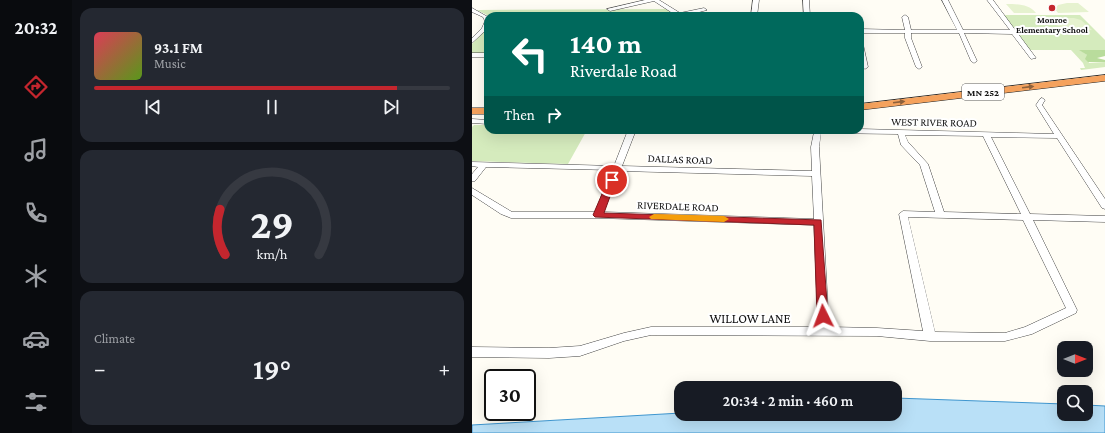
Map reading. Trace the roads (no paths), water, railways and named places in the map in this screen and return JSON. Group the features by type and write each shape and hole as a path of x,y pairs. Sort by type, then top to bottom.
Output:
{"highway":[{"name":"MN 252","path":"864,98 1105,70"},
{"name":"MN 252","path":"864,107 1105,78"},
{"path":"472,103 484,103"},
{"path":"472,111 484,112"}],"street":[{"path":"610,9 652,0"},
{"path":"656,0 676,12"},
{"path":"754,12 756,0"},
{"path":"806,0 807,12"},
{"path":"945,0 974,61"},
{"path":"990,0 1033,58"},
{"path":"472,10 484,16"},
{"path":"695,12 704,10"},
{"path":"905,17 908,21 908,38 919,67"},
{"path":"472,41 484,29"},
{"path":"864,31 1014,32"},
{"path":"472,55 484,55"},
{"path":"864,62 865,67"},
{"path":"1042,100 1039,105 1105,206"},
{"path":"472,121 484,122"},
{"name":"WEST RIVER ROAD","path":"864,131 1059,136"},
{"path":"901,132 904,143 924,164 940,214"},
{"path":"598,215 630,134"},
{"path":"810,134 815,147"},
{"path":"817,134 815,147 824,332"},
{"path":"986,134 1028,217"},
{"name":"DALLAS ROAD","path":"472,164 816,174"},
{"path":"472,179 484,164"},
{"name":"RIVERDALE ROAD","path":"472,191 504,212 511,214 598,215 818,222"},
{"path":"930,337 903,214 1105,219"},
{"name":"WILLOW LANE","path":"472,352 542,353 580,351 624,337 651,331 877,332 930,337 991,338 1017,335 1072,310 1028,217"}],"water":[{"path":"902,398 1057,404 1057,421 1093,421 1093,405 1105,406 1105,433 472,433 472,425 674,413 674,421 902,421"}],"place":[{"name":"Monroe Elementary School","path":"1052,8"}]}
